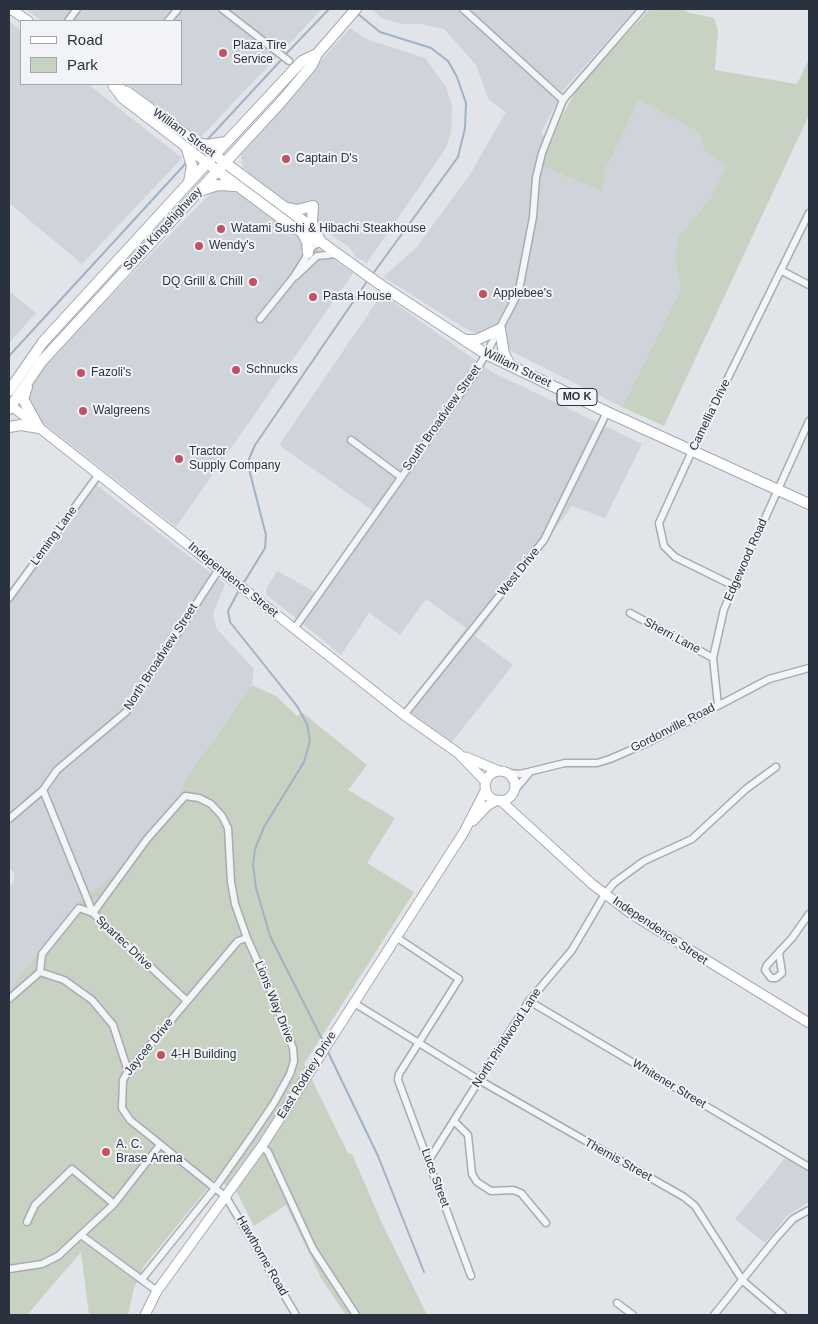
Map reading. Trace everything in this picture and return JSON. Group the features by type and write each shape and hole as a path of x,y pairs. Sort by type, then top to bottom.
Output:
{"main road":[{"name":"South Kingshighway","path":"9,391 62,338 197,192 218,172 296,84 341,24 356,9"},
{"name":"South Kingshighway","path":"9,406 43,342 289,75 293,64 317,54"},
{"path":"293,64 299,75 296,84"},
{"path":"197,143 207,145 226,142"},
{"path":"239,148 237,165 241,175"},
{"path":"188,149 192,166 188,184"},
{"name":"William Street","path":"214,155 315,231 321,242"},
{"name":"William Street","path":"207,163 238,188 302,232 321,242 385,288 486,354 607,412 809,504"},
{"path":"197,192 218,185 228,184 238,188"},
{"path":"286,208 298,210 313,206 312,222 315,231"},
{"path":"302,232 307,242 308,253"},
{"path":"465,340 476,340 500,329 504,354 511,365"},
{"path":"9,381 26,375 23,399 39,428"},
{"path":"9,427 22,425 39,428"}],"street":[{"path":"11,9 27,20"},
{"path":"69,20 77,9"},
{"path":"169,20 178,9"},
{"path":"222,9 293,64"},
{"path":"463,9 562,100"},
{"name":"South Broadview Street","path":"294,629 474,376 500,329 520,285 533,217 536,178 542,153 562,100 642,9"},
{"name":"William Street","path":"113,85 128,92 214,155"},
{"name":"William Street","path":"113,85 123,99 207,163"},
{"name":"Camellia Drive","path":"734,586 675,557 664,546 660,535 660,523 692,451 809,213"},
{"path":"260,319 293,278 313,246 321,242"},
{"path":"293,278 317,256 339,254"},
{"path":"782,271 809,285"},
{"name":"Independence Street","path":"9,406 99,474 404,715 458,754 486,785"},
{"name":"West Drive","path":"404,715 544,540 607,412"},
{"name":"Edgewood Road","path":"718,706 713,658 724,609 809,421"},
{"path":"351,440 401,477"},
{"name":"Leming Lane","path":"9,598 99,474"},
{"name":"North Broadview Street","path":"9,819 43,790 58,770 126,712 219,569"},
{"name":"Sherri Lane","path":"630,613 713,658"},
{"name":"Gordonville Road","path":"504,772 531,771 565,764 597,763 610,759 647,743 769,679 809,668"},
{"name":"Independence Street","path":"458,754 504,772"},
{"name":"North Pindwood Lane","path":"429,1160 530,1001 572,950 605,894 629,870 692,839 746,789 776,767"},
{"path":"513,792 514,779 504,772 489,776 486,785 491,797 498,800 513,792 531,771"},
{"name":"East Rodney Drive","path":"145,1315 157,1291 262,1146 465,830 486,785"},
{"name":"Spartec Drive","path":"43,790 93,914 187,1002"},
{"name":"Independence Street","path":"513,792 516,806 524,821"},
{"name":"Lions Way Drive","path":"93,914 147,839 185,796 199,798 211,804 222,816 228,828 233,896 247,938 273,996 293,1048 294,1060 290,1074 274,1103 216,1188 142,1279"},
{"name":"Independence Street","path":"498,800 605,894 652,928 809,1022"},
{"name":"East Rodney Drive","path":"465,830 487,806 498,800"},
{"path":"9,999 40,972 42,954 79,908 93,914"},
{"path":"779,953 809,914"},
{"path":"396,937 459,979 418,1043"},
{"name":"Jaycee Drive","path":"226,1197 130,1120 122,1108 123,1080 128,1070 238,941 247,938"},
{"path":"40,972 64,980 92,1000 113,1025 128,1070"},
{"name":"Whitener Street","path":"530,1001 809,1166"},
{"name":"Themis Street","path":"354,1003 479,1080 684,1197 695,1206 742,1281 784,1315"},
{"name":"Luce Street","path":"418,1043 399,1074 398,1080 429,1160 470,1276"},
{"path":"454,1121 468,1134 472,1174 477,1182 491,1190 513,1190 520,1194 546,1223"},
{"path":"9,1269 42,1264 58,1256 114,1204 160,1145"},
{"path":"262,1146 268,1152 313,1249 356,1315"},
{"path":"27,1222 35,1205 72,1169 114,1204"},
{"name":"Hawthorne Road","path":"226,1197 296,1315"},
{"path":"714,1315 793,1219 809,1210"},
{"path":"81,1234 157,1291"},
{"path":"617,1303 633,1315"}],"shaded area":[{"path":"25,9 322,9 200,138 128,85 182,85 182,20 41,20"},
{"path":"372,9 636,9 563,90 541,133 553,139 542,166 603,192 605,170 639,100 699,132 704,151 728,165 710,199 678,237 675,261 681,288 622,407 463,327 383,277 416,248 469,176 506,112 489,100 476,65 444,29 421,24 401,24 382,18"},
{"path":"9,21 20,30 20,85 89,85 182,158 82,264 9,203"},
{"path":"350,28 366,39 425,58 446,87 452,105 451,132 446,148 367,263 356,257 350,248 257,181 242,166 241,151"},
{"path":"228,189 242,195 353,273 176,527 43,423 29,408 26,394 32,381 60,348 202,202 216,190"},
{"path":"9,291 36,313 9,343"},
{"path":"382,294 492,372 642,444 605,518 572,506 475,636 513,665 451,743 405,709 466,628 426,599 400,635 369,613 341,655 267,595 266,589 277,571 315,592 373,511 279,445"},
{"path":"95,484 225,584 213,614 217,629 254,669 252,685 185,780 181,794 114,874 76,905 9,990 9,884 12,885 15,874 9,867 9,599"},
{"path":"787,1156 809,1170 809,1202 787,1216 765,1243 735,1219"}],"green space":[{"path":"650,9 683,9 690,13 714,18 718,31 715,70 797,84 809,59 809,115 664,426 622,407 681,288 675,261 678,237 710,199 727,165 704,151 699,132 639,100 605,170 603,192 542,166 561,118 578,87"},
{"path":"252,685 276,696 297,716 303,713 367,765 348,790 395,818 367,863 414,892 304,1064 348,1153 352,1154 381,1221 427,1315 346,1315 321,1278 286,1205 254,1226 238,1194 216,1178 144,1266 134,1288 128,1315 89,1315 81,1252 27,1315 9,1315 9,990 76,905 114,874 181,794 185,780"}],"waterway":[{"path":"285,55 329,9"},
{"path":"358,14 380,32 431,48 448,61 457,77 466,103 465,128 458,157 372,275"},
{"path":"207,140 282,59"},
{"path":"9,356 187,162"},
{"path":"243,584 265,548 266,535 250,473 249,459 255,445 368,280"},
{"path":"239,590 228,611 230,622 297,706 307,724 310,741 304,762 264,827 255,849 253,865 256,888 270,936 324,1043"},
{"path":"327,1050 378,1156 424,1272"}],"place":[{"name":"Plaza Tire Service","path":"223,53"},
{"name":"Captain D's","path":"286,159"},
{"name":"Watami Sushi & Hibachi Steakhouse","path":"221,229"},
{"name":"Wendy's","path":"199,246"},
{"name":"DQ Grill & Chill","path":"253,282"},
{"name":"Applebee's","path":"483,294"},
{"name":"Pasta House","path":"313,297"},
{"name":"Schnucks","path":"236,370"},
{"name":"Fazoli's","path":"81,373"},
{"name":"Walgreens","path":"83,411"},
{"name":"Tractor Supply Company","path":"179,459"},
{"name":"4-H Building","path":"161,1055"},
{"name":"A. C. Brase Arena","path":"106,1152"}]}
